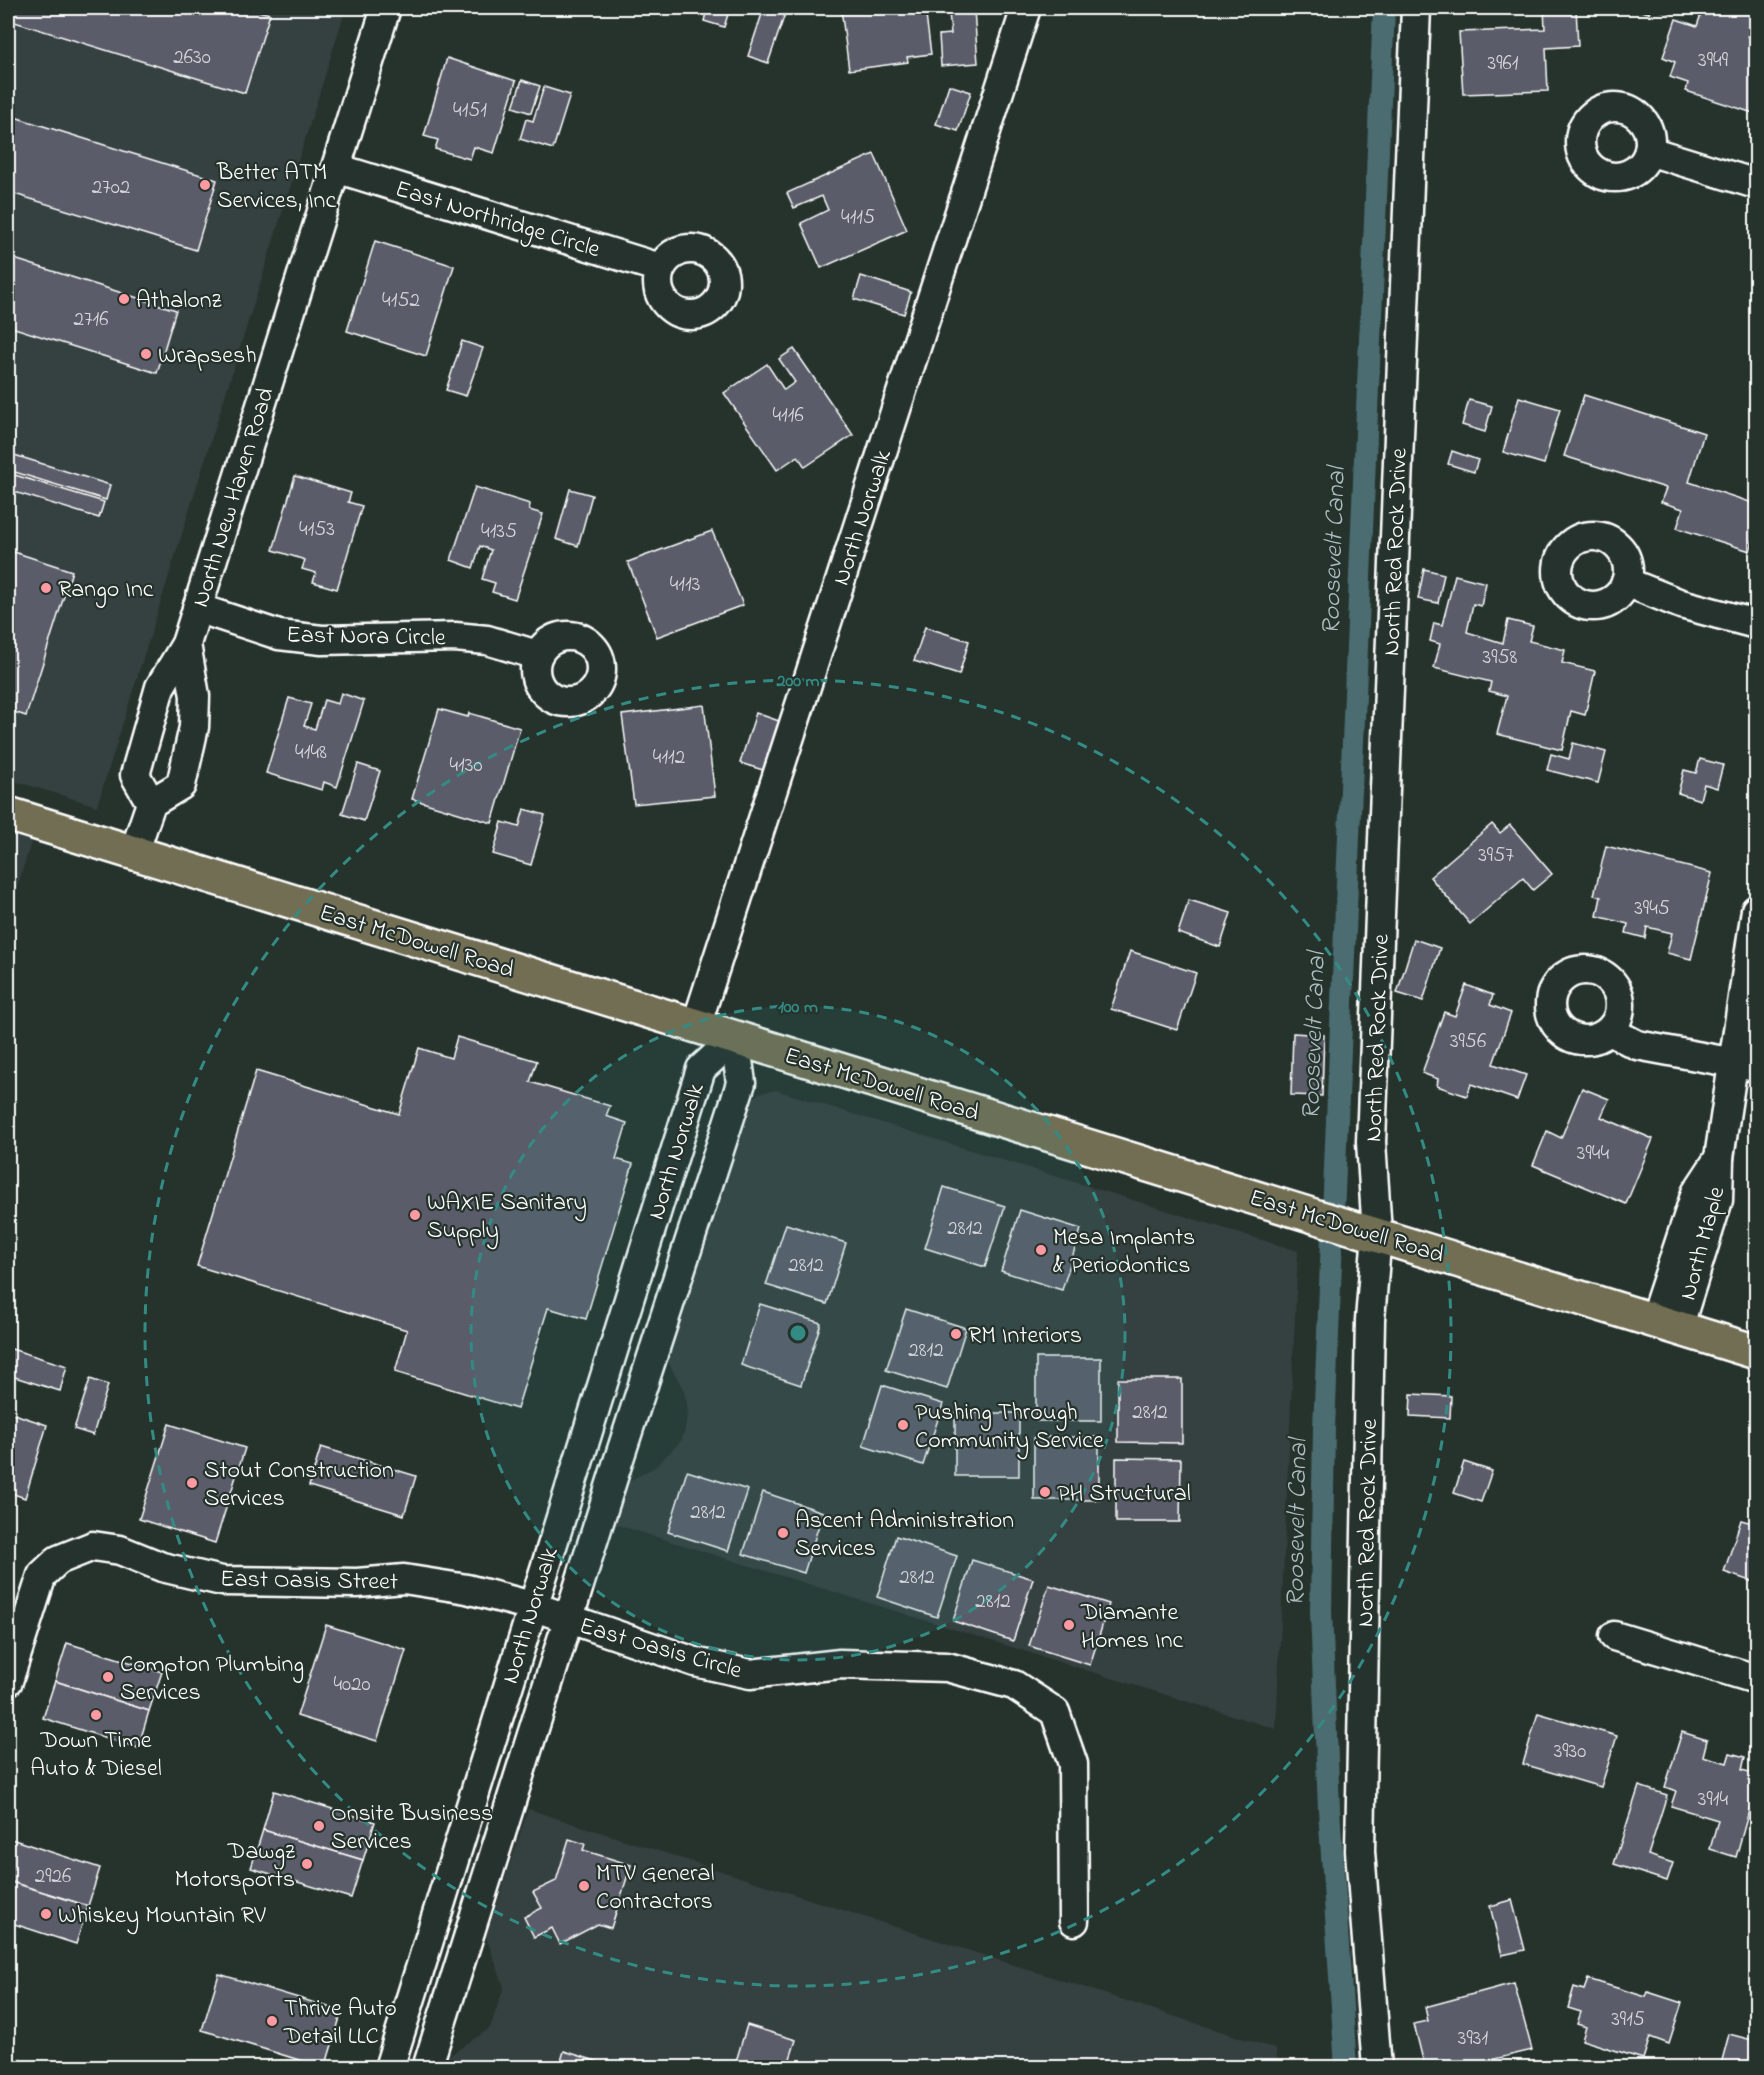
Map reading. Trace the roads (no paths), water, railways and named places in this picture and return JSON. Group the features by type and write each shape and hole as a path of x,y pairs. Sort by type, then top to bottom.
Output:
{"main road":[{"name":"East McDowell Road","path":"8,814 1756,1352"}],"street":[{"name":"North New Haven Road","path":"186,644 195,696 194,727 181,785 150,803 135,775 160,687 186,644 386,8"},
{"name":"North Norwalk","path":"696,1026 1026,8"},
{"name":"North Red Rock Drive","path":"1377,2067 1360,1851 1372,1232 1371,1142 1416,8"},
{"path":"1649,151 1756,184"},
{"name":"East Northridge Circle","path":"336,168 660,268"},
{"path":"1626,582 1681,604 1756,624"},
{"name":"East Nora Circle","path":"197,608 279,635 334,640 455,637 487,640 537,655"},
{"path":"134,853 150,803"},
{"name":"North Maple","path":"1666,1324 1718,1200 1719,1158 1745,1066 1756,910"},
{"path":"1610,1030 1638,1045 1745,1066"},
{"name":"North Norwalk","path":"427,2067 452,1990 550,1613 700,1069 735,1038"},
{"name":"North Norwalk","path":"389,2067 416,1981 741,1083 735,1038"},
{"name":"East Oasis Street","path":"8,1681 42,1575 58,1560 78,1550 93,1546 120,1550 162,1567 222,1581 357,1583 404,1579 467,1589 550,1613"},
{"name":"East Oasis Circle","path":"550,1613 695,1662 750,1674 840,1664 947,1667 1014,1686 1055,1712 1073,1764 1074,1921"},
{"path":"1614,1636 1756,1679"},
{"path":"416,1981 452,1990"}],"waterway":[{"name":"Roosevelt Canal","path":"1346,2068 1329,1809 1321,1611 1324,1428 1384,8"}],"place":[{"name":"Better ATM Services, Inc","path":"205,185"},
{"name":"Athalonz","path":"124,299"},
{"name":"Wrapsesh","path":"146,354"},
{"name":"Rango Inc","path":"46,588"},
{"name":"WAXIE Sanitary Supply","path":"415,1215"},
{"name":"Mesa Implants & Periodontics","path":"1041,1250"},
{"name":"RM Interiors","path":"956,1334"},
{"name":"Pushing Through Community Service","path":"903,1425"},
{"name":"Stout Construction Services","path":"192,1483"},
{"name":"PH Structural","path":"1045,1492"},
{"name":"Ascent Administration Services","path":"783,1533"},
{"name":"Diamante Homes Inc","path":"1069,1625"},
{"name":"Compton Plumbing Services","path":"108,1677"},
{"name":"Down Time Auto & Diesel","path":"96,1715"},
{"name":"Onsite Business Services","path":"319,1826"},
{"name":"Dawgz Motorsports","path":"307,1864"},
{"name":"MTV General Contractors","path":"584,1886"},
{"name":"Whiskey Mountain RV","path":"46,1914"},
{"name":"Thrive Auto Detail LLC","path":"272,2021"}]}
